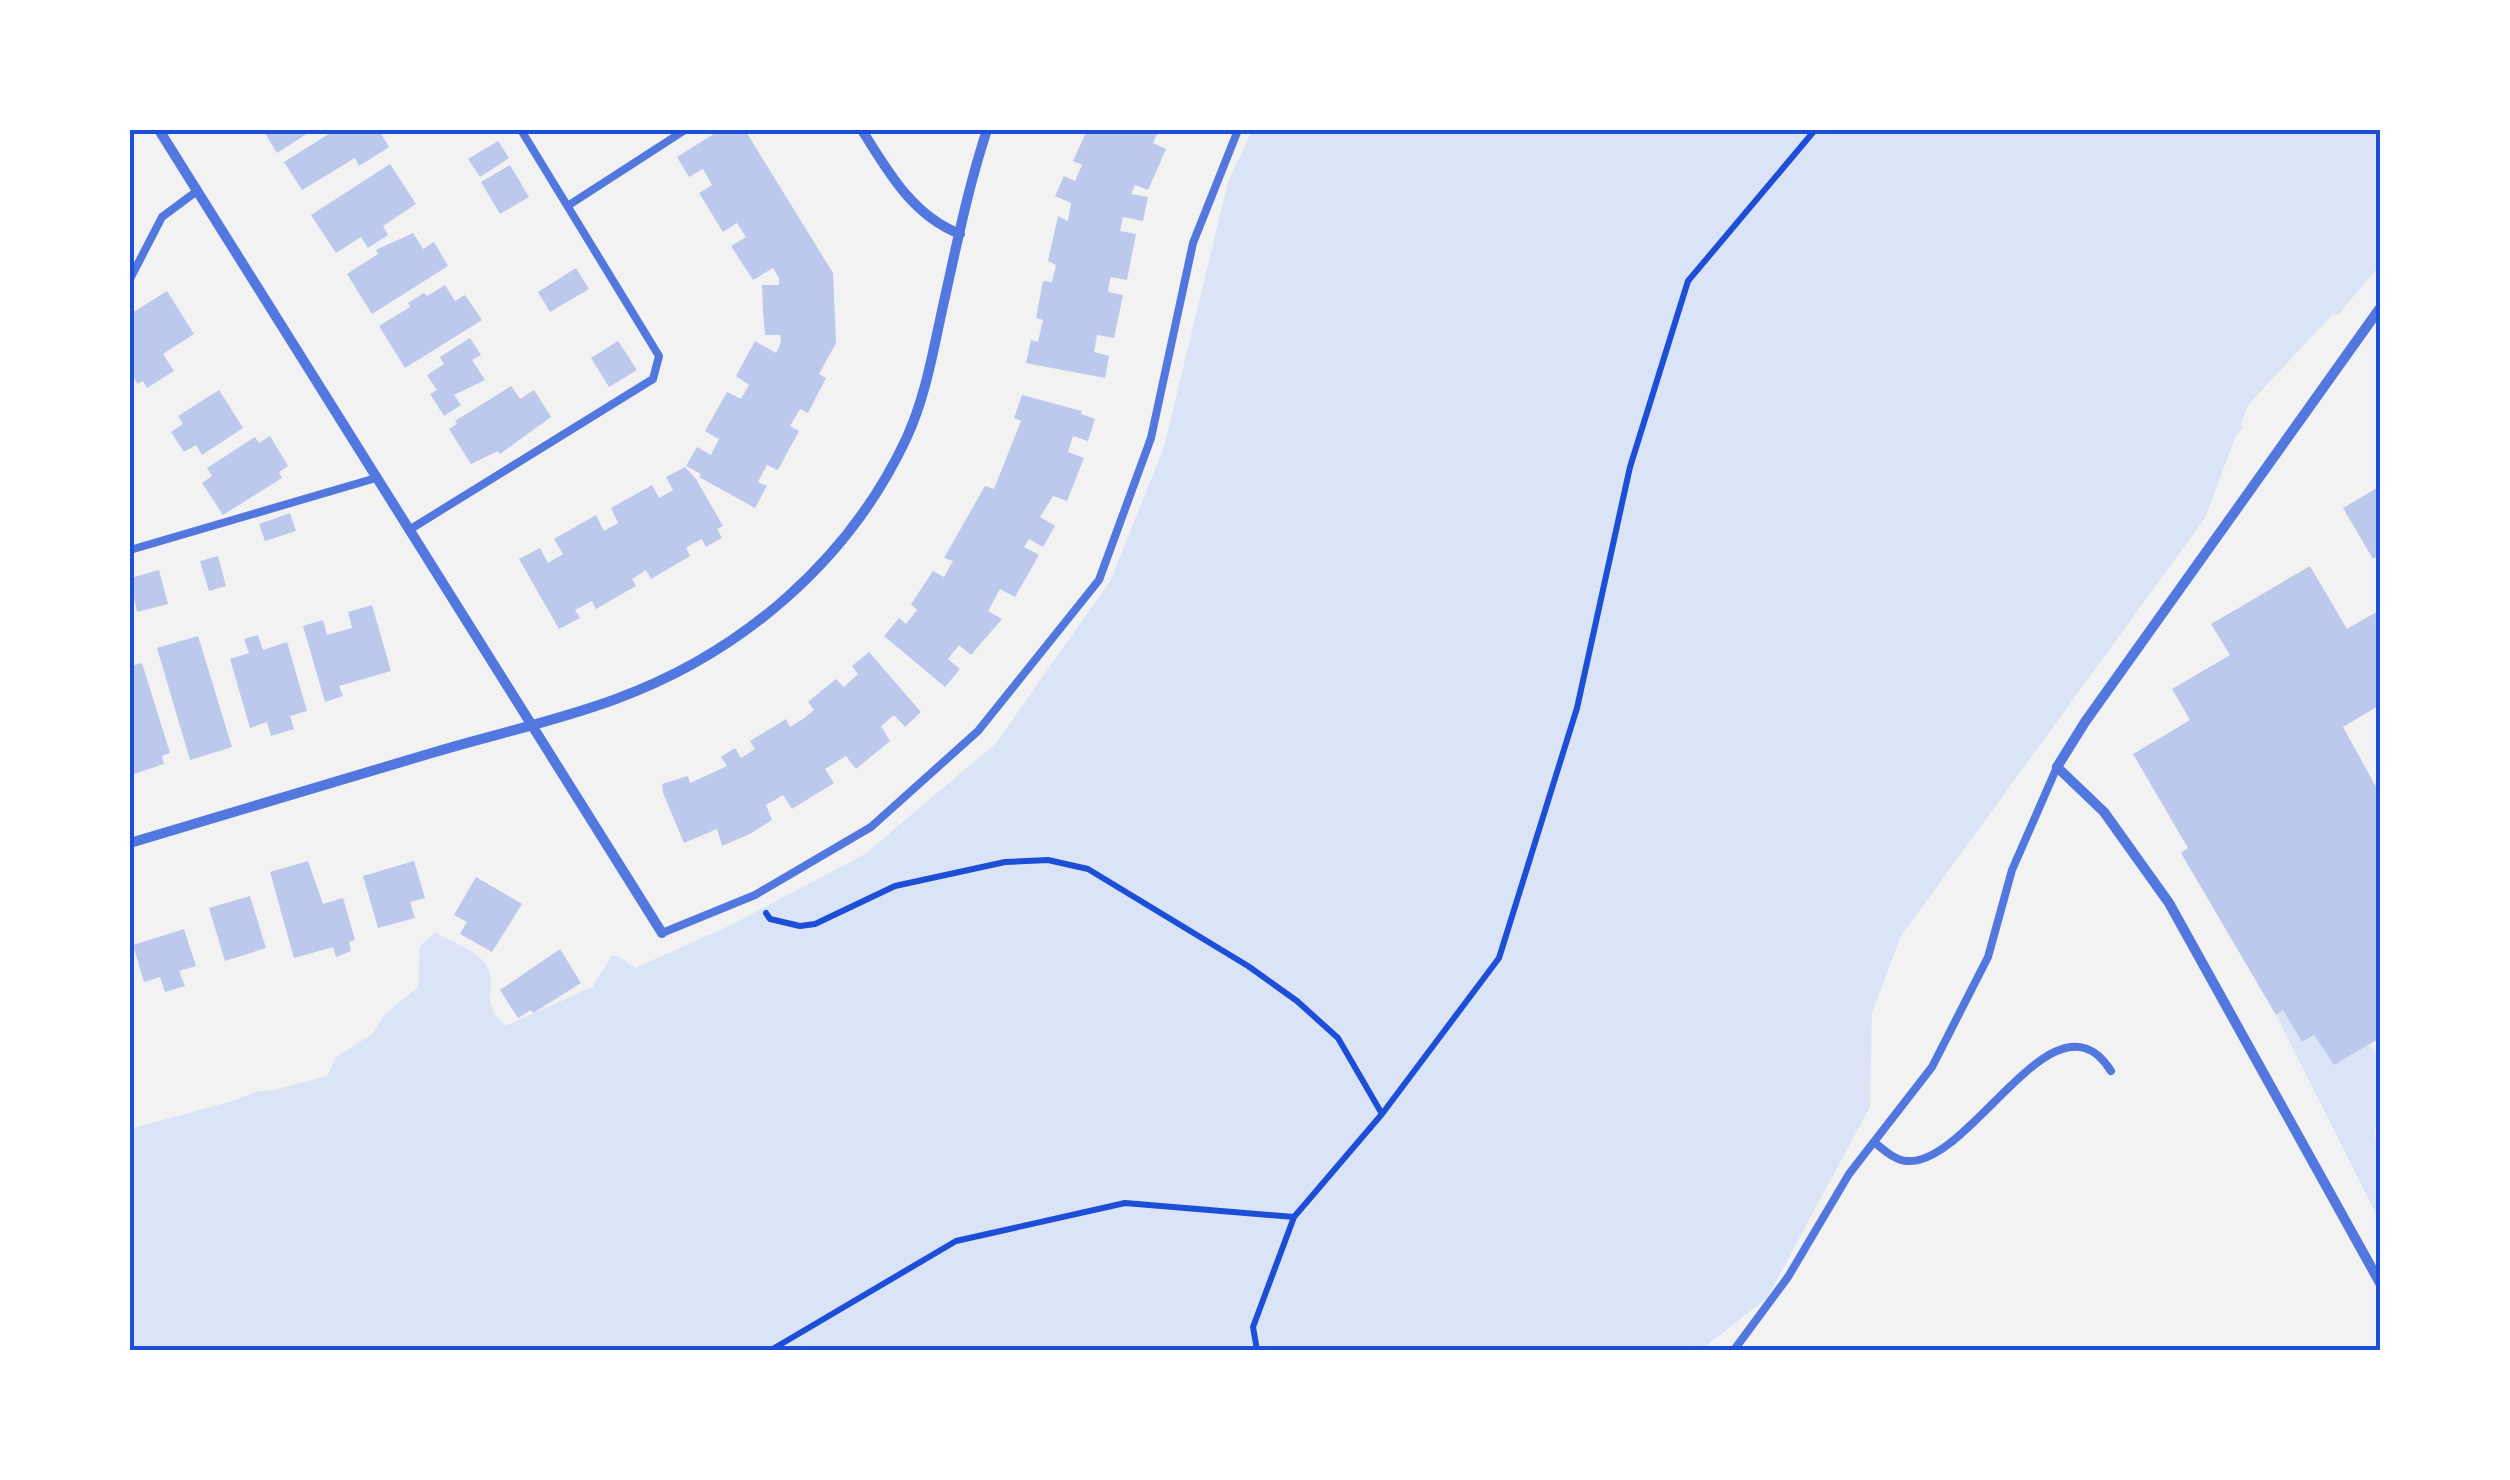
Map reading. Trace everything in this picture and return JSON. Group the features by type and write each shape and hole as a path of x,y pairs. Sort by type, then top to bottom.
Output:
{"street":[{"path":"159,130 662,933"},
{"path":"862,130 927,218 960,234"},
{"path":"130,844 615,699 695,664 761,620 826,558 880,486 914,420 936,349 987,130"},
{"path":"2380,308 2084,722 2057,767 2104,812 2169,902 2380,1283"}],"lane":[{"path":"409,530 653,378 659,356 522,130"},
{"path":"568,205 685,130"},
{"path":"662,933 755,895 872,827 978,731 1099,580 1152,438 1193,243 1238,130"},
{"path":"130,278 162,217 197,191"},
{"path":"130,550 376,478"},
{"path":"1734,1350 1776,1294 1849,1174 1932,1067 1996,937 2012,870 2057,767"},
{"path":"1874,1142 1906,1161 1930,1156 1956,1139 2016,1080 2059,1049 2091,1048 2111,1071"}],"path":[{"path":"1257,1350 1252,1326 1294,1217 1382,1114 1499,958 1577,708 1630,467 1688,281 1815,130"},
{"path":"770,919 800,926 814,924 895,886 1005,862 1048,860 1088,869 1248,966 1298,1001 1338,1038 1382,1114"},
{"path":"771,1350 956,1241 1125,1204 1294,1217"}],"shaded area":[{"path":"1252,130 2380,130 2380,265 2338,315 2333,314 2248,405 2243,427 2235,438 2205,518 1901,936 1872,1013 1870,1107 1767,1298 1701,1350 130,1350 130,1129 259,1091 327,1076 336,1057 372,1034 385,1014 418,987 420,946 435,932 484,962 490,976 490,1002 505,1026 592,987 612,956 635,968 731,925 865,854 996,743 1110,581 1164,447 1228,182"},
{"path":"2283,1010 2302,1042 2314,1035 2334,1065 2370,1044 2380,1061 2380,1114 2374,1132 2380,1161 2380,1222 2276,1015"}],"building":[{"path":"263,130 313,130 277,153"},
{"path":"335,130 379,130 389,147 359,166 355,158 302,190 284,162"},
{"path":"720,130 745,130 833,273 836,343 819,374 826,378 808,413 800,409 790,426 799,431 778,470 767,465 762,474 758,482 767,486 755,508 686,466 697,447 711,455 719,439 705,431 727,392 741,399 749,385 736,376 755,341 776,353 781,342 780,335 765,335 762,285 779,285 779,278 773,268 753,280 731,246 746,237 737,223 723,232 699,193 712,185 703,169 689,177 677,157"},
{"path":"1087,130 1159,130 1153,143 1166,149 1148,190 1135,185 1131,194 1148,197 1143,221 1123,217 1120,231 1136,234 1127,280 1111,277 1109,284 1108,292 1123,295 1114,338 1097,335 1094,352 1109,356 1105,378 1026,363 1031,340 1038,342 1043,320 1036,318 1043,281 1052,282 1056,265 1048,261 1058,216 1068,221 1071,203 1055,196 1064,176 1075,181 1082,165 1073,161"},
{"path":"498,141 509,158 480,177 468,159"},
{"path":"390,164 416,204 383,226 388,235 368,248 361,237 336,253 311,215"},
{"path":"510,165 529,197 500,214 481,182"},
{"path":"413,233 423,249 434,242 448,266 372,314 347,274 378,254 376,250"},
{"path":"576,268 589,289 550,312 538,292"},
{"path":"445,285 455,301 465,295 482,320 405,368 379,326 410,307 408,303 424,293 427,296"},
{"path":"167,291 194,334 163,354 174,371 147,388 143,381 138,384 130,372 130,314"},
{"path":"470,338 481,355 472,360 485,380 454,395 461,405 444,416 430,394 437,390 427,375 444,364 440,357"},
{"path":"618,341 637,370 609,387 591,358"},
{"path":"511,386 520,399 534,390 551,417 500,454 498,451 471,464 449,429 457,424 455,421"},
{"path":"219,390 243,428 202,455 196,445 184,452 171,432 183,424 178,416"},
{"path":"1022,395 1082,411 1081,414 1095,419 1088,441 1073,436 1068,452 1084,458 1067,501 1053,496 1040,517 1055,526 1043,547 1029,539 1024,547 1039,555 1015,597 1000,589 988,611 1002,619 971,655 959,645 948,659 960,669 945,687 884,636 899,618 906,624 917,610 911,604 933,571 944,577 953,561 944,558 985,486 994,489 1021,421 1014,418"},
{"path":"270,436 288,466 279,472 282,478 223,515 202,483 212,476 207,468 255,437 259,443"},
{"path":"685,467 723,526 717,529 722,538 706,547 702,539 692,544 686,548 690,556 651,579 646,570 632,579 636,586 596,609 592,601 575,610 580,618 559,629 519,559 540,548 548,563 563,554 554,539 596,515 604,531 618,523 611,508 652,485 659,498 673,490 666,477"},
{"path":"2380,486 2380,555 2373,559 2343,508"},
{"path":"290,513 296,531 265,541 259,524"},
{"path":"218,556 226,586 209,591 200,561"},
{"path":"2310,566 2347,629 2380,610 2380,705 2343,727 2380,794 2380,1038 2334,1065 2314,1035 2302,1042 2283,1010 2276,1015 2181,853 2188,848 2133,754 2190,720 2172,689 2230,655 2211,624"},
{"path":"159,570 168,604 137,612 130,578"},
{"path":"372,605 391,671 339,686 343,696 325,702 303,626 323,620 327,635 352,628 348,612"},
{"path":"258,635 263,650 287,642 307,711 290,716 294,729 271,736 267,722 250,728 230,659 249,653 244,639"},
{"path":"198,636 232,747 190,760 157,648"},
{"path":"869,652 921,712 905,727 894,715 881,726 890,741 856,769 846,756 825,769 834,783 792,809 783,795 766,805 772,820 750,834 722,846 717,829 684,843 662,784 688,776 690,783 723,768 727,766 721,757 735,748 741,758 755,749 750,741 786,719 790,727 803,719 814,710 808,702 836,679 844,687 858,674 852,666"},
{"path":"142,663 170,753 162,756 164,764 134,774 130,765 130,666"},
{"path":"308,861 323,904 343,898 355,940 349,942 351,951 336,957 333,947 294,958 270,872"},
{"path":"414,861 425,898 410,902 415,918 378,928 363,876"},
{"path":"476,877 522,904 492,952 460,934 467,922 454,915"},
{"path":"250,896 266,948 225,961 209,908"},
{"path":"184,929 196,966 179,971 185,986 165,992 160,977 144,982 133,945"},
{"path":"560,949 581,983 518,1018 500,990"}]}
